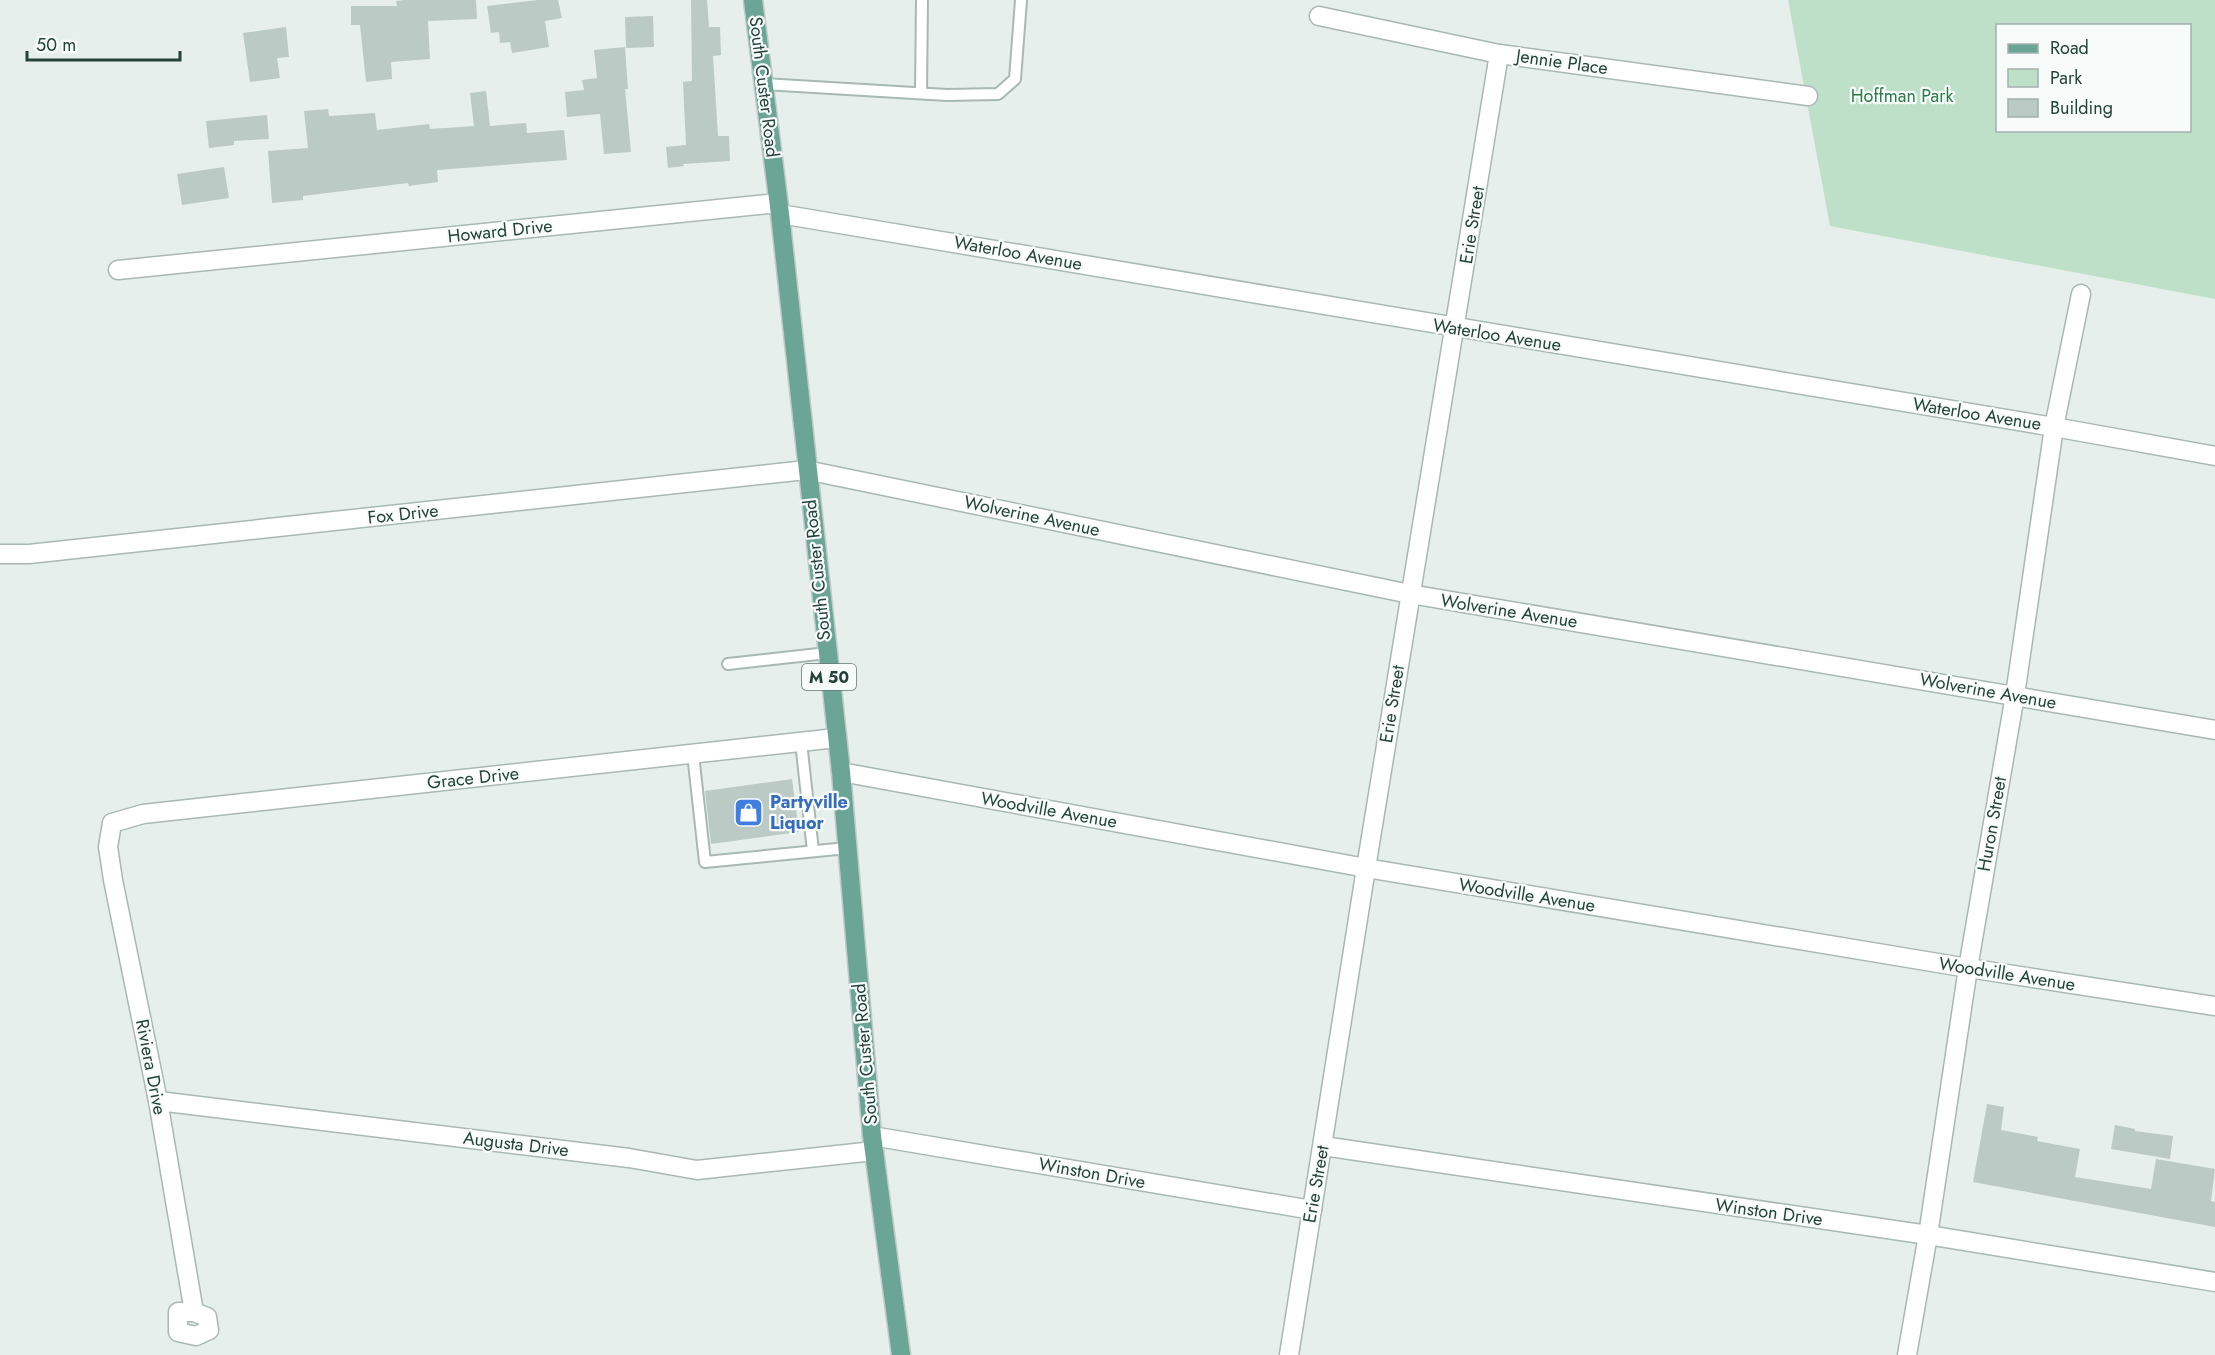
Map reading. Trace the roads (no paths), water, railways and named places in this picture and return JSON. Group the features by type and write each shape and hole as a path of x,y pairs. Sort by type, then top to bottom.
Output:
{"main road":[{"name":"South Custer Road","path":"753,0 779,208 841,772 873,1143 901,1355"}],"street":[{"name":"Jennie Place","path":"1319,16 1499,54 1808,96"},
{"name":"Erie Street","path":"1289,1355 1410,594 1499,54"},
{"name":"Waterloo Avenue","path":"779,208 1455,328 2054,427 2215,456"},
{"name":"Howard Drive","path":"118,270 779,208"},
{"name":"Huron Street","path":"1907,1355 1928,1235 1968,968 2015,695 2054,427 2081,294"},
{"name":"Fox Drive","path":"0,554 40,553 806,470"},
{"name":"Wolverine Avenue","path":"806,470 1410,594 2215,730"},
{"name":"Grace Drive","path":"112,823 142,814 836,738"},
{"name":"Woodville Avenue","path":"841,772 1366,868 1968,968 2215,1006"},
{"name":"Riviera Drive","path":"112,823 108,847 112,880 158,1101 194,1312"},
{"name":"Augusta Drive","path":"158,1101 629,1158 697,1170 873,1143"},
{"name":"Winston Drive","path":"873,1143 1312,1210"},
{"name":"Winston Drive","path":"1323,1146 1928,1235 2215,1282"}],"lane":[{"path":"921,92 922,0"},
{"path":"764,84 947,95 998,94 1015,79 1022,0"},
{"path":"728,664 827,653"},
{"path":"801,742 813,851"},
{"path":"693,754 705,862 847,848"}],"place":[{"name":"Partyville Liquor","path":"749,812"}],"park label":[{"name":"Hoffman Park","path":"1902,96"}]}
